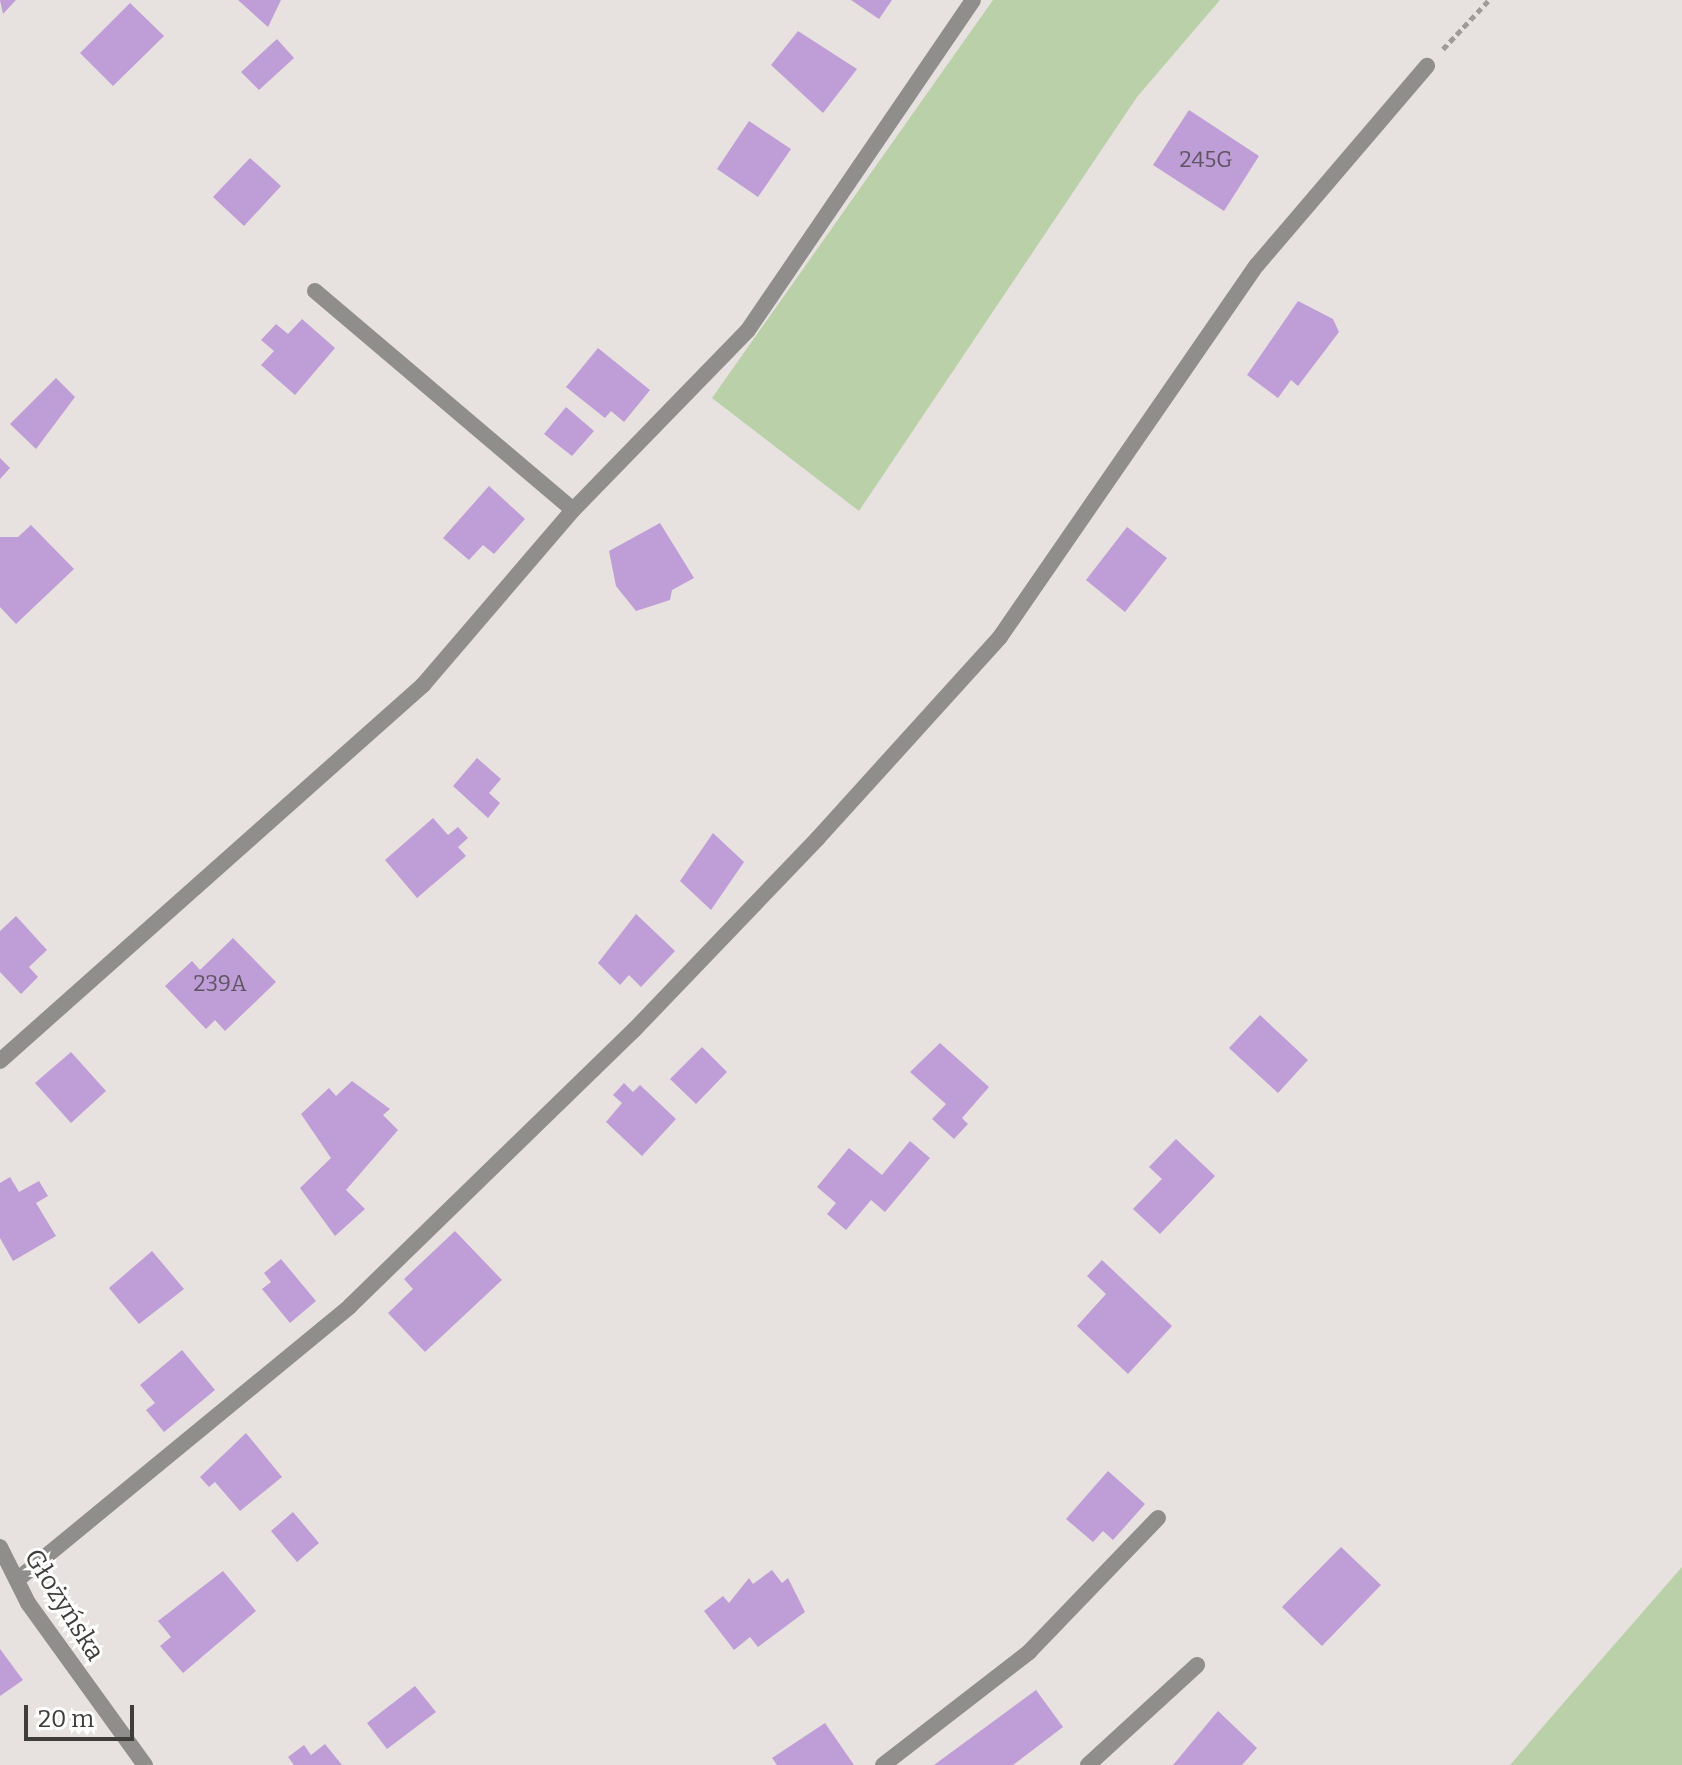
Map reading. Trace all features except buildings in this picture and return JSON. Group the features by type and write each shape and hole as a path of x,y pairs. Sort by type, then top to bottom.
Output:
{"street":[{"path":"0,1061 423,685 573,510 748,330 973,0"},
{"path":"17,1580 350,1306 634,1030 818,838 1000,637 1257,265 1427,66"},
{"path":"315,291 573,510"},
{"path":"883,1765 1029,1652 1158,1518"},
{"name":"Głożyńska","path":"0,1547 17,1580 145,1765"},
{"path":"1088,1765 1197,1665"}],"path":[{"path":"1427,66 1489,0"}],"green space":[{"path":"993,0 1220,0 1137,97 859,511 712,398"},
{"path":"1682,1567 1682,1765 1510,1765 1559,1708"}]}
